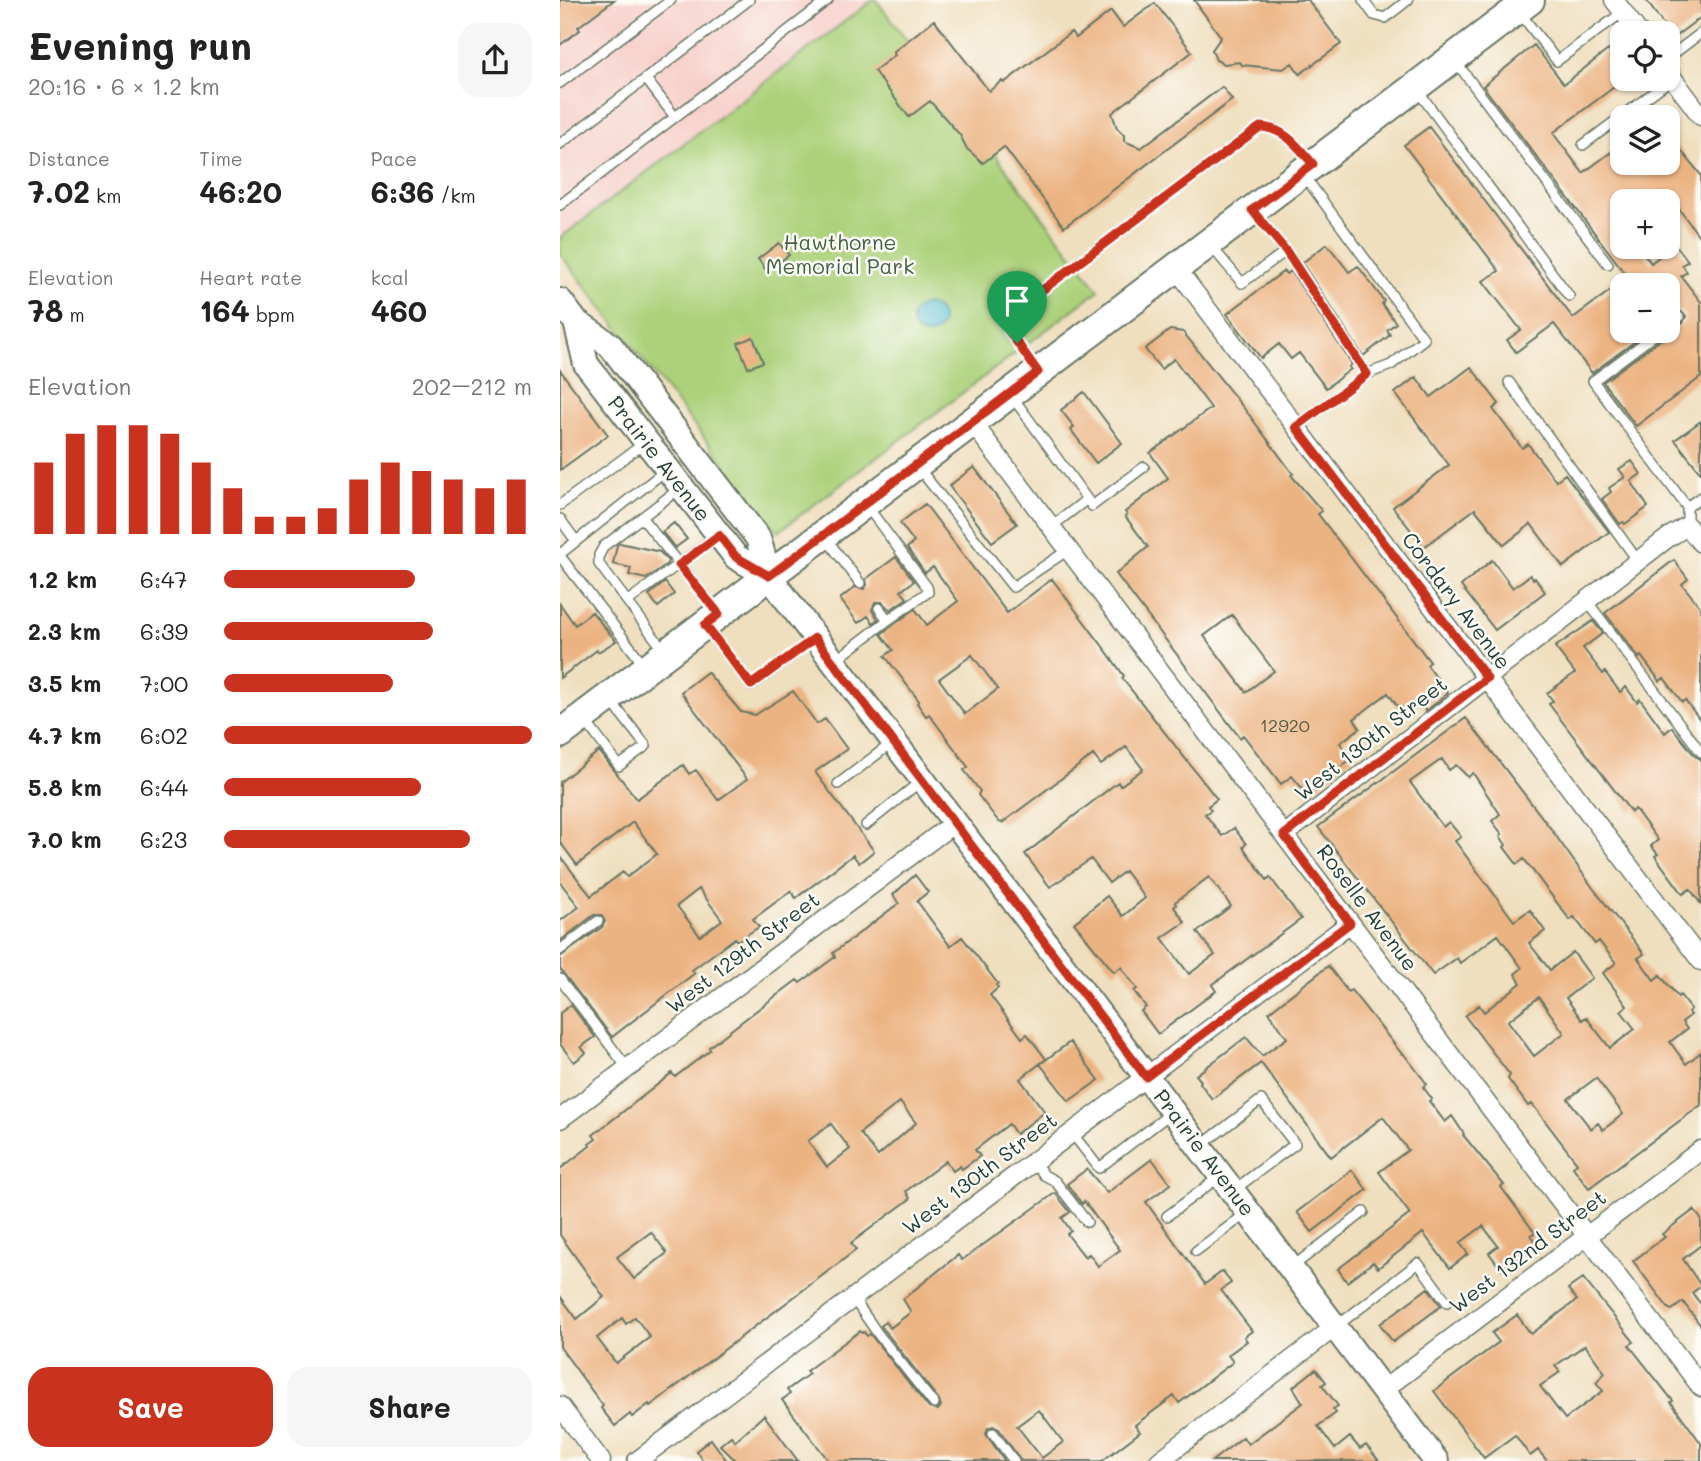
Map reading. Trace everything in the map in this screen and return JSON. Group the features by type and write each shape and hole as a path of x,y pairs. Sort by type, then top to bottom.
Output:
{"main road":[{"path":"566,728 608,699 1523,5"},
{"name":"Prairie Avenue","path":"560,301 576,322 610,345 758,538 769,576 1436,1461"},
{"name":"Prairie Avenue","path":"576,322 586,364 736,557 769,576"}],"street":[{"path":"1619,6 1630,21"},
{"path":"1680,88 1701,116"},
{"name":"Cordary Avenue","path":"1175,268 1701,961"},
{"name":"Roselle Avenue","path":"972,422 1701,1387"},
{"path":"1687,516 1701,542"},
{"name":"West 130th Street","path":"1284,835 1638,561 1687,516"},
{"name":"West 129th Street","path":"560,1119 954,823"},
{"name":"West 130th Street","path":"637,1461 1350,923"},
{"name":"West 132nd Street","path":"1383,1391 1701,1150"},
{"path":"1159,1461 1335,1327"},
{"path":"560,1406 601,1461"}],"lane":[{"path":"560,83 671,0"},
{"path":"560,144 749,0"},
{"path":"560,205 828,0"},
{"path":"1363,0 1374,15 1385,18 1408,0"},
{"path":"1523,5 1557,61 1619,6"},
{"path":"1680,49 1701,33"},
{"path":"1453,58 1608,264"},
{"path":"646,79 675,117"},
{"path":"1415,87 1569,296"},
{"path":"1583,145 1650,91"},
{"path":"1038,372 1009,331 1009,318 1021,306 1260,127 1272,127 1286,134 1424,339 1391,365 1367,374 1296,427"},
{"path":"1252,210 1286,251 1367,374"},
{"path":"1209,243 1242,284 1286,251"},
{"path":"1644,343 1593,382 1687,516 1701,497"},
{"path":"1509,382 1638,561"},
{"path":"1010,394 1092,506 1144,467"},
{"path":"560,505 646,442"},
{"path":"916,465 1013,587 1068,550"},
{"path":"657,661 628,601 600,565 599,555 604,545 642,517 675,478"},
{"path":"657,661 560,555 576,541 675,478"},
{"path":"1051,527 1086,500"},
{"path":"833,662 928,592 865,504"},
{"path":"642,517 679,565 751,685 815,638"},
{"path":"560,519 576,541"},
{"path":"628,601 719,535"},
{"path":"823,535 860,583"},
{"path":"1587,601 1701,752"},
{"path":"879,608 888,621"},
{"path":"566,728 619,766 646,747 608,699"},
{"path":"838,784 893,741"},
{"path":"866,825 922,780"},
{"path":"560,950 598,921"},
{"path":"560,979 628,1069"},
{"path":"1167,1216 1295,1144 1261,1100 1199,1147"},
{"path":"1072,1133 1099,1168 1173,1112"},
{"path":"1034,1162 1044,1175 1055,1181 1087,1222"},
{"path":"1196,1251 1248,1212"},
{"path":"1291,1268 1364,1212"},
{"path":"1335,1327 1418,1263 1447,1302"},
{"path":"853,1298 877,1334 934,1404"},
{"path":"993,1433 1014,1461"}],"shaded area":[{"path":"560,0 873,0 560,238"}],"green space":[{"name":"Hawthorne Memorial Park","path":"876,0 1099,290 778,532 560,254 560,238"}],"water":[{"path":"927,305 938,309 942,320 938,331 927,335 916,331 912,320 916,309"}],"building":[{"path":"560,0 614,0 578,27 580,30 560,45"},
{"path":"1194,0 1308,0 1341,44 1300,74 1292,63 1283,69 1242,65 1240,62 1224,64 1216,60 1212,50 1221,37"},
{"path":"1646,0 1701,0 1701,17 1680,33 1680,21 1661,21"},
{"path":"1155,3 1192,52 1112,113 1117,128 1124,135 1124,141 1141,148 1222,87 1232,100 1064,227 1004,147 983,163 967,149 960,135 930,101 909,117 874,71 895,55 893,52 934,20 989,91 1002,81 1004,83 1071,32 1076,38 1111,11 1123,27"},
{"path":"1534,45 1564,84 1608,50 1610,90 1553,133 1583,173 1610,153 1610,175 1680,175 1680,149 1701,175 1701,239 1680,210 1680,189 1610,189 1610,253 1483,86"},
{"path":"1429,127 1573,318 1610,291 1610,343 1633,343 1592,373 1554,324 1516,352 1507,340 1521,330 1483,281 1499,271 1404,145"},
{"path":"779,243 789,255 767,271 758,259"},
{"path":"1327,244 1349,272 1358,266 1384,301 1382,304 1396,323 1387,330 1390,335 1363,356 1302,263"},
{"path":"1680,251 1688,261 1682,265 1687,272 1681,276 1701,302 1701,377 1636,426 1603,382 1656,343 1680,343 1680,325 1686,316 1680,311 1680,273 1625,273 1614,259 1648,259 1651,263 1656,259 1680,259"},
{"path":"1284,271 1286,274 1291,271 1352,364 1349,367 1351,369 1326,388 1299,353 1291,359 1279,344 1261,358 1227,314"},
{"path":"1170,330 1183,332 1250,416 1293,474 1291,475 1322,511 1318,514 1430,662 1427,665 1448,693 1426,711 1416,702 1402,713 1388,693 1354,719 1360,728 1340,743 1352,758 1330,776 1331,778 1307,794 1292,776 1281,784 1243,735 1240,738 1116,574 1148,547 1125,516 1125,512 1168,478 1150,453 1211,408 1174,359 1161,369 1145,349","holes":["1232,615 1274,671 1246,692 1204,636"]},
{"path":"753,337 763,362 748,368 738,343"},
{"path":"1471,367 1499,404 1493,409 1522,448 1528,444 1556,481 1565,474 1609,532 1563,567 1531,524 1504,545 1475,509 1424,547 1393,507 1449,465 1395,393 1416,377 1431,397"},
{"path":"560,370 608,435 560,470"},
{"path":"1084,392 1122,443 1096,463 1071,430 1074,427 1061,410"},
{"path":"1701,421 1701,473 1675,440"},
{"path":"1632,461 1641,474 1631,481 1648,507 1625,524 1620,524 1602,499 1611,492 1609,488 1625,477 1619,469"},
{"path":"974,467 1017,524 992,542 949,486"},
{"path":"925,504 1007,613 1052,579 1124,676 1122,678 1217,799 1208,806 1211,810 1205,814 1222,836 1234,828 1246,844 1243,847 1267,880 1270,877 1301,919 1212,985 1216,991 1158,1034 1141,1011 1146,1007 1121,967 1114,972 1074,923 1107,896 1123,916 1145,898 1125,871 1109,883 1091,859 1050,887 1025,854 1118,782 1120,786 1143,769 1126,747 1101,765 1093,755 1002,823 999,822 978,795 980,791 964,770 968,767 929,714 926,716 917,703 919,701 885,656 893,650 881,634 915,609 927,625 958,601 933,567 925,573 907,548 914,542 900,523","holes":["972,655 998,689 965,714 939,679","1209,877 1231,906 1197,932 1215,955 1189,974 1162,938 1185,922 1174,907 1175,902"]},
{"path":"674,523 687,539 675,548 662,532"},
{"path":"620,543 660,552 668,561 667,564 646,579 629,575 631,568 613,564 617,545"},
{"path":"896,557 914,581 901,591 907,598 890,610 882,602 875,602 872,610 878,619 873,623 868,616 858,623 840,599 855,587 864,589 867,585 866,579"},
{"path":"1492,560 1513,588 1530,575 1545,592 1495,630 1461,586"},
{"path":"1674,560 1688,579 1682,584 1701,608 1701,721 1664,678 1660,681 1641,656 1639,658 1605,613"},
{"path":"665,582 674,594 658,607 649,595"},
{"path":"560,604 575,625 592,612 616,641 598,652 597,650 560,678"},
{"path":"1593,621 1603,633 1583,648 1603,674 1605,672 1620,692 1626,687 1637,702 1640,699 1665,733 1672,727 1695,756 1701,759 1701,904 1690,889 1683,894 1655,856 1658,854 1651,846 1658,840 1635,809 1631,812 1549,704 1553,701 1547,693 1575,673 1555,647"},
{"path":"707,672 741,712 755,715 793,691 817,724 825,719 847,749 815,772 874,851 859,863 853,855 796,898 791,891 753,919 759,927 737,941 735,938 692,970 695,973 612,1037 560,969 560,957 602,927 605,921 601,915 594,915 560,941 560,921 579,907 560,882 560,856 591,896 623,872 627,877 657,854 633,822 577,865 560,842 560,782 599,751 637,799 683,765 689,774 696,770 718,800 747,779 681,692","holes":["699,889 722,920 700,936 677,906"]},
{"path":"1466,718 1642,951 1644,954 1638,958 1654,980 1660,975 1691,1009 1688,1012 1691,1015 1682,1022 1687,1029 1670,1042 1686,1064 1701,1052 1701,1105 1589,1188 1573,1167 1577,1163 1532,1104 1528,1106 1508,1079 1510,1075 1465,1016 1479,1005 1484,1012 1521,983 1515,974 1522,968 1498,935 1460,963 1457,958 1433,975 1318,827","holes":["1442,759 1449,770 1456,765 1468,777 1473,773 1500,814 1492,821 1502,834 1500,836 1506,845 1504,847 1517,864 1524,859 1570,920 1574,917 1595,944 1599,941 1616,963 1603,973 1627,1006 1621,1011 1635,1029 1610,1048 1586,1017 1582,1020 1566,998 1592,978 1573,952 1550,970 1529,943 1545,931 1530,910 1514,921 1455,841 1461,837 1449,822 1443,827 1410,782","1539,997 1564,1033 1534,1056 1508,1021","1596,1078 1623,1114 1603,1130 1598,1123 1591,1129 1568,1099"]},
{"path":"915,875 928,892 917,901 950,946 962,937 998,984 998,988 990,995 1022,1038 1027,1034 1046,1059 1020,1079 1045,1112 1016,1134 1009,1124 975,1150 980,1156 962,1169 960,1166 953,1171 946,1161 906,1191 910,1199 851,1243 856,1250 650,1406 649,1404 632,1417 630,1414 615,1426 560,1347 560,1296 577,1319 604,1297 560,1235 560,1169 590,1146 596,1139 593,1135 672,1073 675,1077 710,1050 709,1047 797,980 800,983 835,957 833,953 899,903 893,895","holes":["900,1102 916,1123 878,1156 860,1133","831,1124 850,1149 827,1167 808,1141","651,1232 667,1253 634,1279 617,1257","635,1317 650,1337 616,1363 597,1338 622,1318 626,1324"]},
{"path":"1328,966 1348,992 1351,990 1427,1084 1423,1087 1432,1099 1429,1101 1445,1122 1452,1116 1463,1135 1504,1185 1501,1187 1535,1233 1531,1235 1537,1243 1501,1269 1489,1253 1498,1246 1483,1226 1460,1243 1468,1254 1450,1268 1423,1233 1378,1268 1373,1262 1347,1282 1338,1269 1410,1214 1379,1172 1408,1150 1383,1117 1331,1157 1261,1063 1212,1099 1200,1083 1196,1075 1246,1037 1262,1056 1287,1038 1269,1012"},
{"path":"571,1005 595,1037 581,1047 586,1053 574,1062 560,1044 560,1013"},
{"path":"1070,1042 1099,1080 1069,1101 1040,1064"},
{"path":"1152,1159 1171,1184 1146,1202 1205,1284 1223,1271 1231,1283 1221,1290 1252,1331 1244,1337 1247,1341 1228,1355 1233,1362 1179,1403 1174,1396 1135,1425 1140,1432 1102,1461 1021,1461 999,1429 993,1426 988,1428 986,1434 1005,1461 829,1461 782,1400 790,1394 787,1390 809,1374 806,1371 860,1331 864,1332 867,1336 870,1334 929,1408 938,1410 941,1406 939,1400 881,1326 885,1322 890,1328 911,1312 903,1299 958,1255 962,1260 1055,1193 1070,1212 1062,1218 1071,1231 1067,1234 1085,1257 1089,1254 1098,1266 1120,1250 1084,1201 1082,1204 1067,1184 1087,1169 1107,1193","holes":["1039,1410 1063,1442 1042,1458 1017,1426"]},
{"path":"1352,1170 1367,1190 1312,1232 1297,1212"},
{"path":"1694,1210 1701,1219 1701,1245 1683,1259 1701,1286 1692,1293 1701,1304 1701,1326 1683,1302 1672,1310 1669,1309 1633,1261 1665,1237 1662,1234"},
{"path":"1583,1278 1634,1342 1629,1345 1673,1401 1671,1402 1701,1443 1701,1461 1547,1461 1538,1450 1530,1456 1515,1435 1484,1458 1434,1391 1499,1342 1492,1333 1517,1315 1531,1334 1577,1300 1568,1289","holes":["1585,1345 1605,1373 1596,1382 1603,1391 1565,1419 1540,1386 1560,1372 1555,1366"]},
{"path":"1428,1288 1441,1306 1393,1342 1380,1324"},
{"path":"1316,1369 1326,1382 1322,1385 1338,1406 1333,1409 1336,1413 1318,1426 1335,1449 1350,1437 1360,1449 1366,1445 1379,1461 1212,1461 1243,1437 1248,1444 1303,1403 1293,1387"},
{"path":"764,1415 798,1461 736,1461 720,1445 731,1436 735,1441"},
{"path":"711,1439 727,1461 704,1461 696,1451"}],"route":[{"path":"1260,127 1272,127 1286,134 1313,164 1252,210 1286,251 1367,374 1296,427 1487,678 1284,835 1350,923 1146,1077 815,638 751,685 705,625 719,614 679,565 719,535 736,557 769,576 1038,372 1017,343 1009,331 1009,318 1021,306 1260,127"}]}
